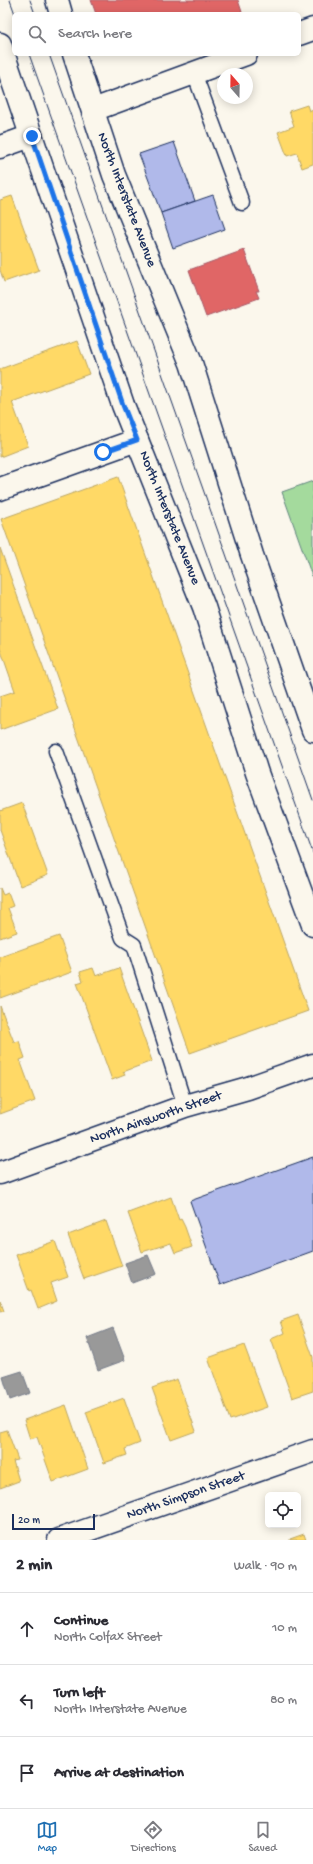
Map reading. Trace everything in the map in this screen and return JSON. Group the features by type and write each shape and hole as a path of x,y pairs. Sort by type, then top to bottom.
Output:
{"street":[{"path":"56,0 60,12"},
{"path":"301,33 313,29"},
{"name":"North Interstate Avenue","path":"0,44 121,398 204,607 257,773 313,924"},
{"name":"North Interstate Avenue","path":"75,56 114,174 191,363 252,555 313,730"},
{"path":"93,110 241,56"},
{"path":"0,147 32,136"},
{"path":"0,489 137,440"},
{"name":"North Ainsworth Street","path":"0,1173 186,1106 248,1088 313,1065"},
{"name":"North Simpson Street","path":"59,1540 313,1452"}],"lane":[{"path":"194,73 242,203"},
{"path":"56,751 123,938 134,945 186,1106"}],"green space":[{"path":"313,481 313,579 282,492"}],"building: Homes":[{"path":"307,105 309,111 313,109 313,164 302,168 297,153 287,156 278,132 294,126 289,111"},
{"path":"12,196 39,270 4,282 0,270 0,200"},
{"path":"77,341 89,374 12,402 28,446 0,457 0,369"},
{"path":"118,477 308,1011 190,1053 1,519"},
{"path":"0,548 58,709 0,730 0,696 15,691 0,648"},
{"path":"22,803 48,875 20,886 0,830 0,811"},
{"path":"0,888 3,895 8,893 13,906 8,908 17,932 0,938"},
{"path":"59,936 72,972 0,998 0,957"},
{"path":"93,968 96,976 119,968 152,1061 123,1072 125,1075 112,1080 77,983 83,981 80,972"},
{"path":"0,1006 14,1042 19,1041 25,1058 20,1060 35,1101 0,1114"},
{"path":"171,1197 179,1220 181,1219 185,1227 192,1247 175,1253 171,1243 142,1252 128,1213"},
{"path":"106,1221 122,1266 84,1279 68,1235"},
{"path":"55,1241 68,1277 51,1283 57,1301 38,1309 31,1290 29,1291 16,1255"},
{"path":"0,1300 4,1311 0,1312"},
{"path":"298,1315 313,1357 313,1391 292,1398 271,1339 285,1333 281,1321"},
{"path":"244,1345 267,1407 230,1420 208,1358"},
{"path":"177,1379 196,1431 171,1440 152,1388"},
{"path":"124,1398 140,1443 125,1449 127,1455 104,1463 86,1412"},
{"path":"66,1405 88,1469 53,1482 37,1437 30,1439 24,1420"},
{"path":"7,1430 18,1460 13,1461 19,1481 0,1488 0,1432"},
{"path":"304,1534 306,1540 290,1540 290,1539"}],"building: Shops":[{"path":"91,0 238,0 242,12 95,12"},
{"path":"244,250 259,291 256,291 259,298 206,317 189,270"}],"building: Industry":[{"path":"148,1255 156,1274 132,1283 125,1263"},
{"path":"113,1328 125,1360 98,1370 87,1338"},
{"path":"22,1371 30,1393 10,1400 3,1377"}],"building: Other":[{"path":"174,142 195,201 161,213 139,154"},
{"path":"213,195 225,229 173,248 161,213"},
{"path":"313,1157 313,1251 220,1285 190,1201"}],"tram line":[{"path":"10,0 14,12"},
{"path":"30,0 34,12"},
{"path":"30,56 313,853"},
{"path":"50,56 313,800"}],"route":[{"path":"32,136 123,405 137,440 103,452"}]}
